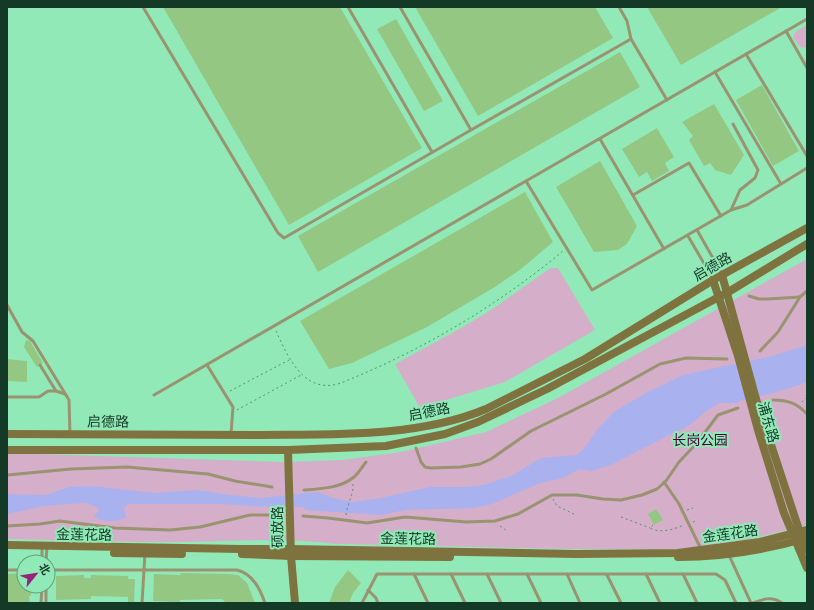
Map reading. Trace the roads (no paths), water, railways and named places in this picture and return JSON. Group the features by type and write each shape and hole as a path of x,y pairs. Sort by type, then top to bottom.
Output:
{"street":[{"name":"启德路","path":"7,434 231,435 380,432 444,422 471,415 486,409 585,358 713,280 807,228"},
{"name":"启德路","path":"7,450 288,450 386,446 445,434 478,422 547,389 728,292 807,244"},
{"name":"浦东路","path":"722,275 728,292 756,399 807,550"},
{"name":"浦东路","path":"713,280 738,356 758,430 784,513 801,535 807,568"},
{"name":"硕放路","path":"288,450 291,552 295,603"},
{"name":"金莲花路","path":"7,545 44,548 145,551 576,554 678,553 801,535"},
{"name":"金莲花路","path":"291,552 602,558 697,557 728,554 776,546 801,535"},
{"name":"金莲花路","path":"7,550 44,548"}],"lane":[{"path":"143,7 278,233 283,238 631,39"},
{"path":"348,7 432,152"},
{"path":"400,7 471,130"},
{"path":"619,7 627,21 631,39 667,100"},
{"path":"154,395 807,19"},
{"path":"786,31 807,68"},
{"path":"746,54 807,156"},
{"path":"715,72 781,184"},
{"path":"731,210 740,190 755,178 758,170 733,124"},
{"path":"600,139 664,249"},
{"path":"633,195 689,163 721,216"},
{"path":"526,181 592,290 731,210 747,205 807,168"},
{"path":"697,230 722,275"},
{"path":"688,236 713,280"},
{"path":"760,351 778,332 800,297 807,291"},
{"path":"749,296 759,299 800,297"},
{"path":"7,305 22,332 33,341 69,400 70,434"},
{"path":"416,448 421,462 425,467 461,467 480,464 491,459 531,431 606,394 660,364 686,358 726,359"},
{"path":"40,365 56,392"},
{"path":"207,365 233,407 231,435"},
{"path":"7,397 39,397 48,391 65,394"},
{"path":"773,400 782,400 799,405 807,414"},
{"path":"303,516 367,523 405,517 466,522 496,521 518,514 551,495 577,495 621,500 642,495 657,489 664,482 696,444 714,419 722,413 738,408"},
{"path":"304,490 340,485 355,476 366,462"},
{"path":"7,475 71,469 127,467 208,474 272,487"},
{"path":"664,482 689,524 701,550"},
{"path":"7,526 60,521 115,528 170,530 200,527 250,515 271,514"},
{"path":"43,554 44,548"},
{"path":"44,548 45,554"},
{"path":"142,603 145,551"},
{"path":"728,554 752,603 765,598 777,599 782,603"},
{"path":"56,570 237,570 241,571 252,579 258,587 265,603"},
{"path":"362,603 377,574 716,574 725,580 736,603"},
{"path":"414,574 428,603"},
{"path":"451,574 465,603"},
{"path":"487,574 500,603"},
{"path":"527,574 541,603"},
{"path":"567,574 580,603"},
{"path":"646,574 660,603"},
{"path":"683,574 697,603"},
{"path":"607,575 621,603"},
{"path":"368,590 376,598 378,603"}],"water":[{"path":"807,345 807,382 737,403 719,403 683,429 611,465 591,471 579,469 563,478 540,483 492,504 475,508 405,510 381,515 306,510 303,507 224,504 128,504 124,508 126,518 105,521 94,516 99,511 98,508 86,503 44,506 7,514 7,494 46,495 69,487 92,486 154,493 197,490 260,498 318,492 333,498 353,502 381,498 430,487 464,487 484,485 511,476 541,458 577,455 586,446 599,427 615,411 648,392 683,375 772,356"}],"park label":[{"name":"长岗公园","path":"700,439"}]}
